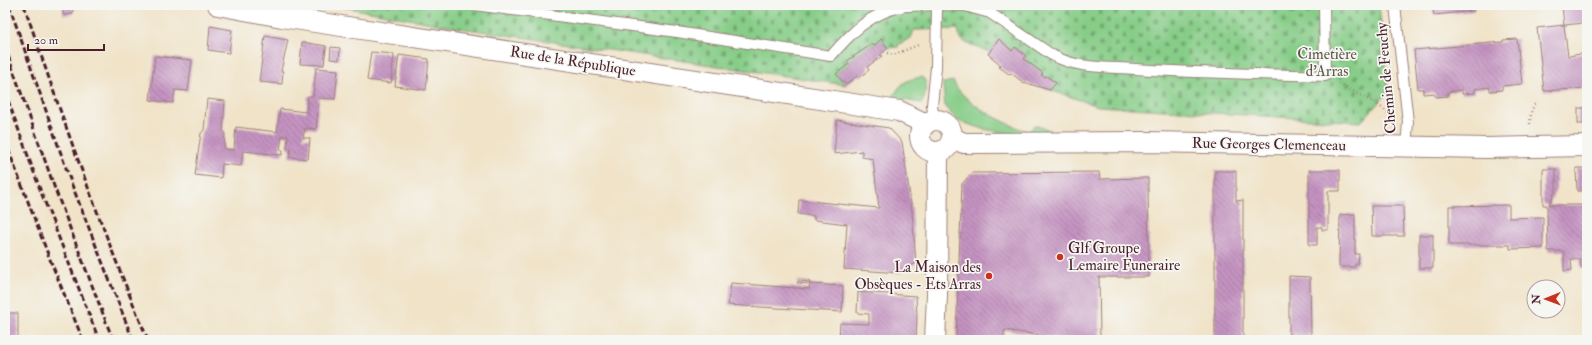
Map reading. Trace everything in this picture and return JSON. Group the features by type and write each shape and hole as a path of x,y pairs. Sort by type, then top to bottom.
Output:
{"street":[{"name":"Rue de la République","path":"218,5 305,21 899,111 930,122"},
{"path":"935,340 945,145 951,132 948,125 942,122 930,122 921,132 920,139 923,145 927,150 933,152 945,145"},
{"name":"Rue Georges Clemenceau","path":"945,145 964,143 1145,142 1338,144 1406,148 1587,146"}],"lane":[{"path":"476,5 677,32 831,56 851,33 880,13 901,7 932,5"},
{"path":"930,122 936,68 937,5"},
{"path":"943,5 965,6 990,13 1062,61 1080,65 1154,70 1325,76 1324,5"},
{"name":"Chemin de Feuchy","path":"1395,5 1408,122 1406,148"}],"path":[{"path":"887,53 893,55 920,45 937,44"},
{"path":"1325,76 1377,104 1389,113 1408,122"},
{"path":"1530,124 1531,113 1535,103"}],"green space":[{"name":"Cimetière d'Arras","path":"332,5 1379,5 1388,92 1361,122 1098,106 1050,90 1056,82 1046,76 1041,75 1042,73 1024,59 1026,55 1015,47 1012,51 999,39 989,52 976,46 970,46 970,44 961,39 958,29 914,30 911,38 899,44 898,47 888,48 881,40 874,46 872,44 848,61 849,64 836,74 846,85 453,27"},
{"path":"922,77 926,83 926,86 922,103 892,98 904,83 911,79"},
{"path":"953,81 966,98 986,112 1029,132 1034,125 1050,130 1048,134 1017,135 984,129 958,121 945,107 943,83"}],"building":[{"path":"63,5 73,5 73,14 63,15"},
{"path":"1432,5 1478,5 1478,7 1473,7 1474,11 1434,15"},
{"path":"1562,5 1582,5 1585,23 1564,25"},
{"path":"1564,25 1568,56 1587,53 1587,88 1544,91 1537,28"},
{"path":"210,26 232,30 229,53 208,50"},
{"path":"265,36 288,40 281,71 283,71 282,84 259,82"},
{"path":"881,39 888,48 880,55 882,56 867,67 869,70 860,77 858,75 846,85 836,74 849,64 847,61 872,44 874,46"},
{"path":"999,39 1012,51 1015,47 1026,56 1024,59 1043,73 1041,75 1046,76 1056,83 1050,90 1026,83 1025,84 1011,73 1009,74 999,67 1001,65 988,54"},
{"path":"1517,39 1522,84 1502,86 1502,90 1490,91 1490,87 1475,89 1475,93 1462,94 1462,90 1448,92 1448,96 1435,97 1434,93 1423,94 1423,89 1418,89 1414,50 1503,42 1503,40"},
{"path":"302,42 326,46 324,65 300,64"},
{"path":"331,47 340,48 339,60 330,59"},
{"path":"371,52 394,54 391,83 367,80"},
{"path":"399,55 429,59 426,90 395,86"},
{"path":"155,56 192,60 188,91 175,90 173,103 150,100"},
{"path":"316,68 338,70 335,99 319,98 316,129 305,128 303,138 310,138 308,159 289,157 291,148 287,148 288,136 282,136 280,150 283,150 282,155 243,151 241,166 222,164 221,178 195,175 201,133 204,130 207,99 225,101 223,131 225,132 224,149 234,150 236,127 277,132 280,109 306,112 308,96 313,96"},
{"path":"1578,108 1587,108 1587,124 1578,124"},
{"path":"837,120 889,128 902,142 912,211 916,263 900,273 844,269 847,224 814,220 814,216 798,214 799,200 879,208 873,159 862,157 862,151 834,154"},
{"path":"1576,168 1587,168 1587,191 1577,191"},
{"path":"1543,169 1556,169 1556,189 1549,205 1587,205 1587,268 1581,268 1580,259 1571,259 1572,270 1564,271 1564,251 1548,251 1547,205 1543,205"},
{"path":"1309,170 1340,170 1340,191 1328,191 1328,230 1322,230 1322,227 1317,227 1317,245 1309,245"},
{"path":"1215,171 1236,171 1236,201 1243,200 1243,340 1215,340"},
{"path":"1099,172 1100,179 1148,178 1149,277 1099,277 1100,338 1110,340 1071,340 1005,330 1003,340 956,340 962,184 972,173"},
{"path":"1509,205 1509,218 1543,217 1543,248 1510,249 1510,245 1449,245 1449,206"},
{"path":"1371,206 1403,206 1404,236 1372,236"},
{"path":"1355,214 1355,254 1359,254 1358,264 1355,264 1355,267 1339,267 1340,215"},
{"path":"1419,235 1433,235 1433,268 1419,268"},
{"path":"1289,276 1310,277 1311,335 1289,335"},
{"path":"798,281 810,282 810,284 797,283"},
{"path":"731,283 809,289 810,284 843,286 842,312 728,305"},
{"path":"858,292 916,296 916,340 839,339 840,323 869,324 869,314 857,313"},
{"path":"5,313 18,313 18,340 5,340"}],"railway":[{"path":"9,5 72,185 133,340"},
{"path":"24,5 83,174 148,340"},
{"path":"5,47 55,189 113,340"},
{"path":"5,92 41,192 99,340"},
{"path":"5,141 49,257 83,340"}],"place":[{"name":"Glf Groupe Lemaire Funeraire","path":"1060,257"},
{"name":"La Maison des Obsèques - Ets Arras","path":"989,276"}]}
